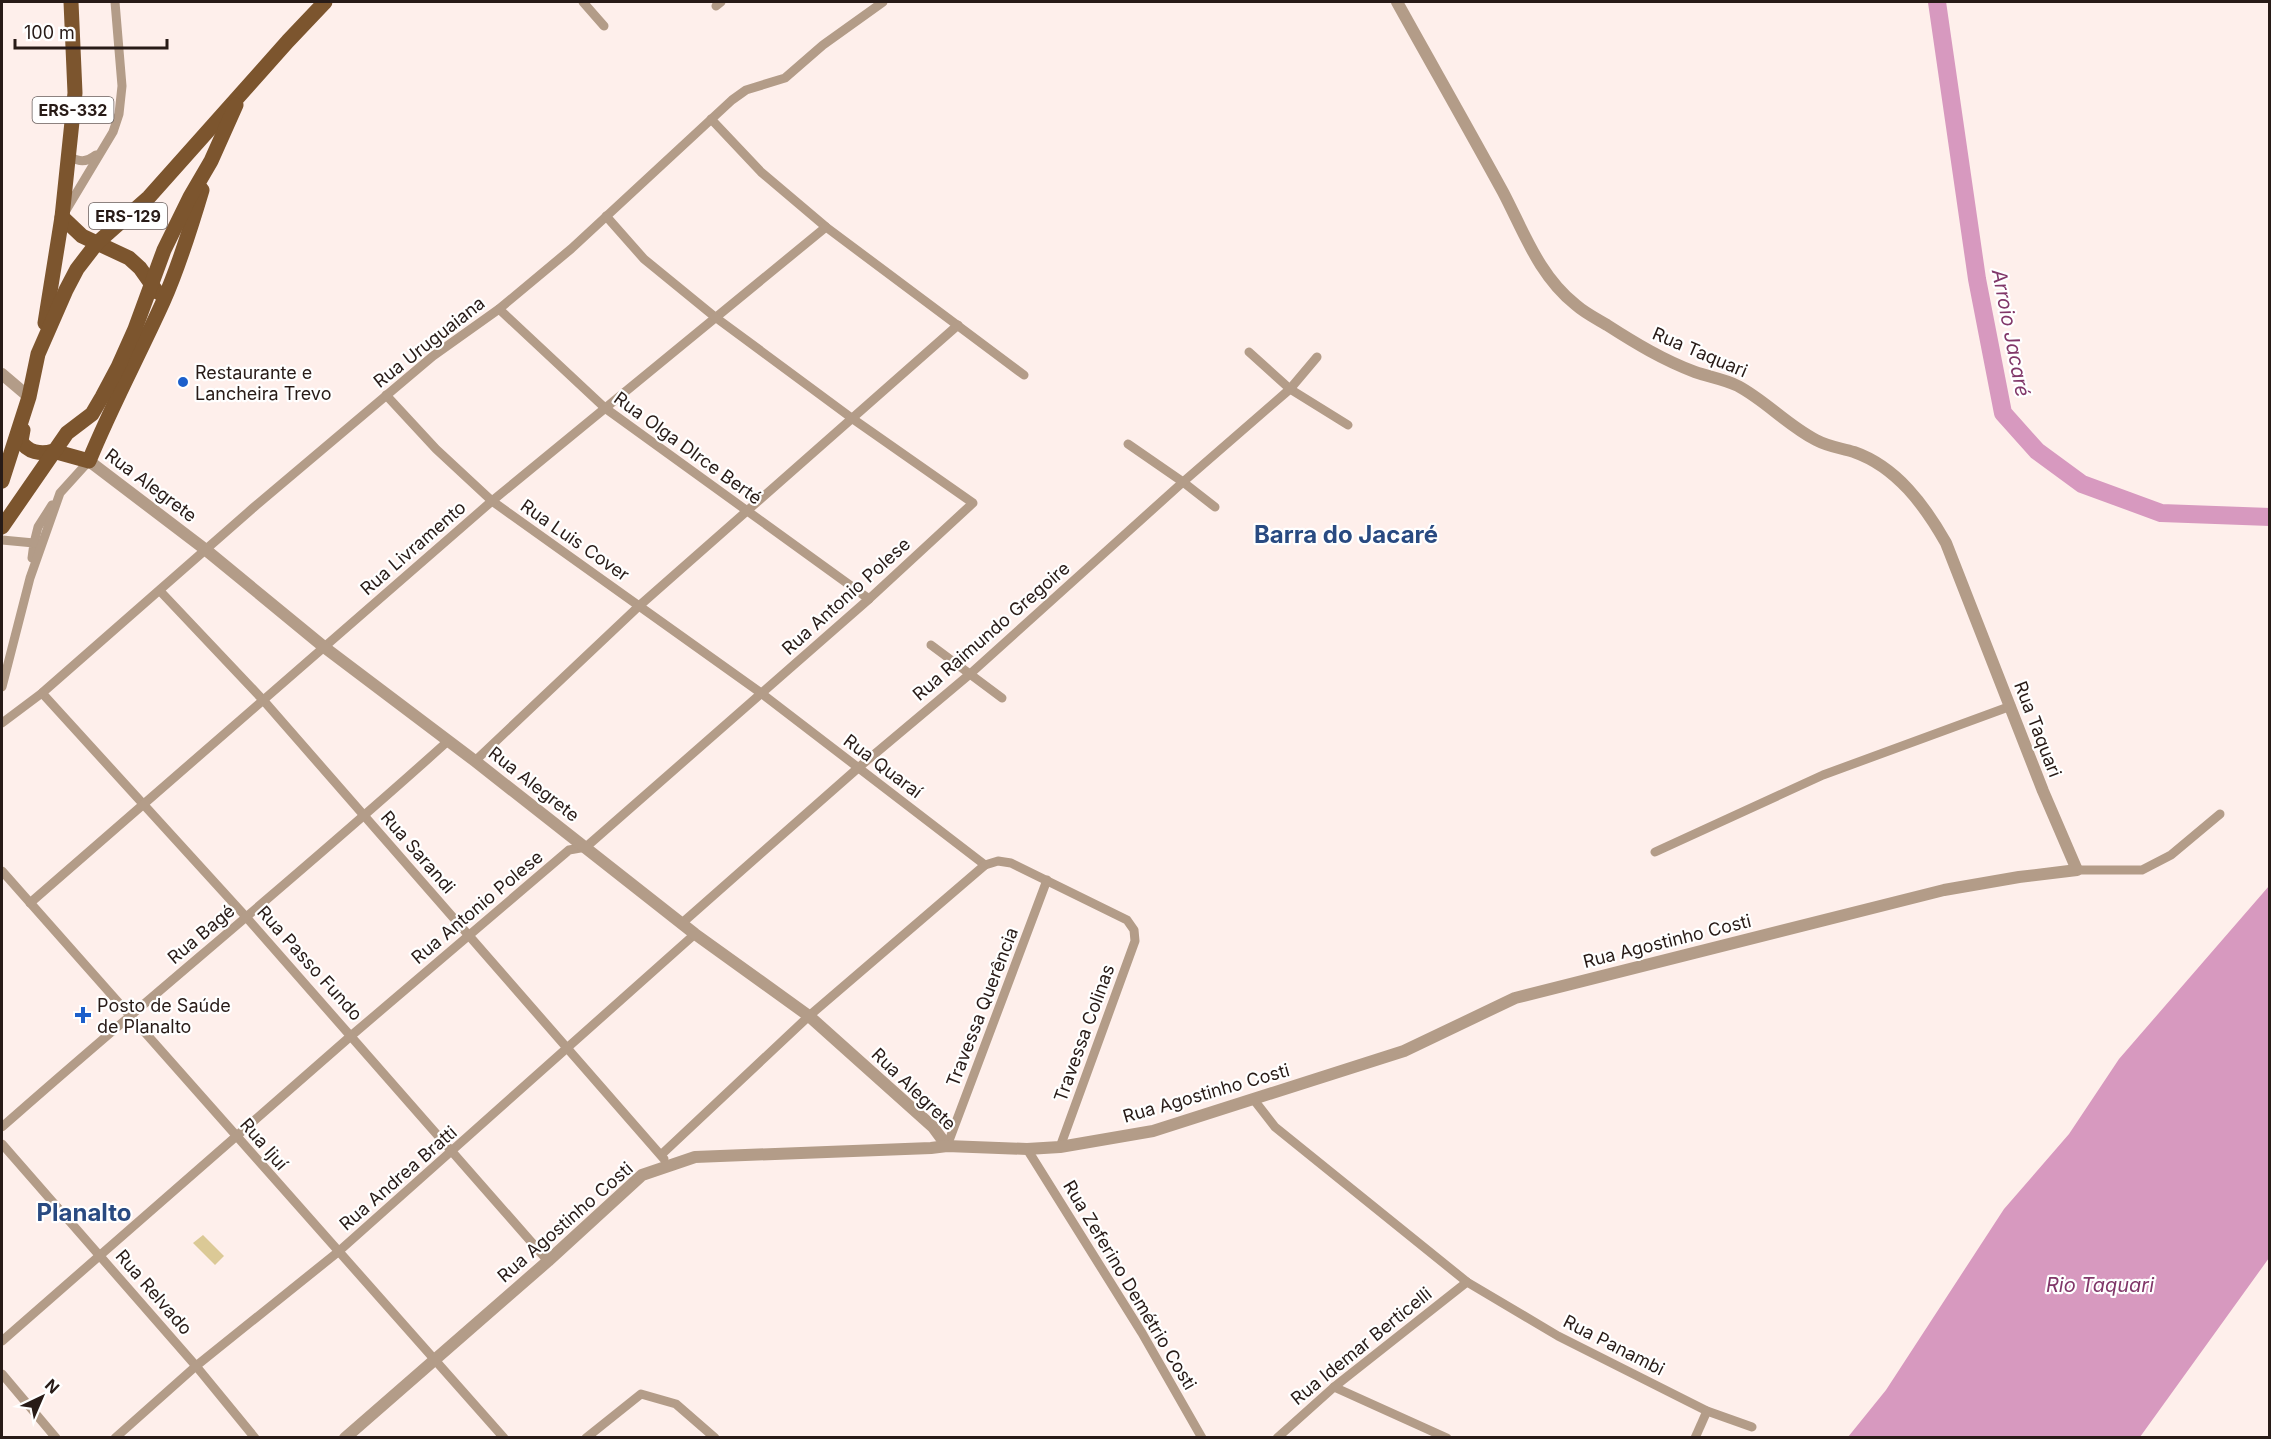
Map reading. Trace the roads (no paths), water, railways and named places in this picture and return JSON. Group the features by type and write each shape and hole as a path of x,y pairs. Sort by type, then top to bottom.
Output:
{"main road":[{"name":"ERS-332","path":"38,354 50,298 62,217 75,93 71,2"},
{"name":"ERS-129","path":"2,481 29,397 38,354 77,269 97,243 149,197 326,2"},
{"name":"ERS-129","path":"2,527 53,451 67,433 92,414 102,397 118,367 177,222 211,161 242,92"},
{"path":"29,397 21,441 24,448 49,453 53,451 89,460 164,300 182,254 211,161"},
{"path":"62,217 82,236 129,258 140,268 164,300"}],"street":[{"path":"62,217 113,132 119,114 120,49 115,2"},
{"path":"583,2 604,26"},
{"name":"Rua Uruguaiana","path":"2,723 42,693 386,395 433,356 499,309 571,249 711,119 746,90 785,78 823,45 883,2"},
{"name":"Rua Taquari","path":"1397,2 1504,194 1538,261 1555,285 1576,306 1652,354 1694,372 1734,384 1758,396 1803,433 1832,447 1855,452 1877,463 1917,498 1946,543 2043,791 2077,870"},
{"path":"711,119 761,171 826,227 1024,375"},
{"path":"68,156 86,162 98,154"},
{"path":"606,216 644,259 715,317 853,419"},
{"name":"Rua Livramento","path":"30,903 492,501 826,227"},
{"name":"Rua Olga DIrce Berté","path":"499,309 605,408 869,599"},
{"path":"475,761 639,606 958,325"},
{"path":"1249,352 1290,389 1348,425"},
{"name":"Rua Raimundo Gregoire","path":"681,924 858,768 970,674 1290,389 1317,357"},
{"path":"2,374 29,397"},
{"name":"Rua Luis Cover","path":"386,395 436,449 492,501 761,693"},
{"name":"Rua Antonio Polese","path":"2,1341 352,1035 569,850 586,847 869,599 973,503 853,419"},
{"path":"1128,444 1215,507"},
{"path":"30,578 38,526 60,493 89,460"},
{"name":"Rua Alegrete","path":"89,460 206,550 324,647 586,847 681,924 809,1016 933,1127 947,1146"},
{"path":"2,687 30,578 60,493"},
{"path":"2,540 34,543"},
{"name":"Rua Sarandi","path":"160,591 264,701 662,1154 668,1166"},
{"path":"931,645 1002,698"},
{"name":"Rua Passo Fundo","path":"42,693 352,1035 548,1261"},
{"name":"Rua Quaraí","path":"761,693 985,865"},
{"path":"1655,852 1823,775 2011,706"},
{"name":"Rua Bagé","path":"2,1127 365,816 448,741"},
{"path":"2077,870 2142,870 2171,855 2220,814"},
{"path":"662,1154 809,1016 985,865 998,861 1011,863 1047,880"},
{"name":"Rua Agostinho Costi","path":"345,1437 548,1261 642,1175 695,1157 947,1146 1027,1149 1060,1147 1153,1131 1404,1051 1515,998 1944,890 2077,870"},
{"name":"Rua Ijuí","path":"2,871 504,1437"},
{"name":"Travessa Colinas","path":"1047,880 1127,920 1134,930 1135,941 1060,1147"},
{"name":"Travessa Querência","path":"947,1146 1047,880"},
{"name":"Rua Andrea Bratti","path":"115,1437 196,1366 338,1252 695,934"},
{"name":"Rua Panambi","path":"1254,1100 1275,1127 1467,1282 1558,1336 1707,1411 1752,1427"},
{"name":"Rua Relvado","path":"2,1144 255,1437"},
{"name":"Rua Zeferino Demétrio Costi","path":"1027,1149 1142,1333 1202,1437"},
{"name":"Rua Idemar Berticelli","path":"1277,1437 1334,1387 1467,1282"},
{"path":"2,1374 56,1437"},
{"path":"1334,1387 1447,1437"},
{"path":"586,1437 641,1394 676,1404 715,1437"},
{"path":"1695,1437 1707,1411"}],"water":[{"name":"Rio Taquari","path":"2269,886 2269,1258 2140,1437 1848,1437 1886,1390 2004,1209 2069,1134 2119,1059"}],"waterway":[{"name":"Arroio Jacaré","path":"1937,2 1977,279 2003,413 2037,451 2082,484 2161,513 2270,517"}],"place":[{"name":"Restaurante e Lancheira Trevo","path":"183,382"},
{"name":"Posto de Saúde de Planalto","path":"83,1015"}],"district":[{"name":"Barra do Jacaré","path":"1346,534"},
{"name":"Planalto","path":"84,1212"}]}
